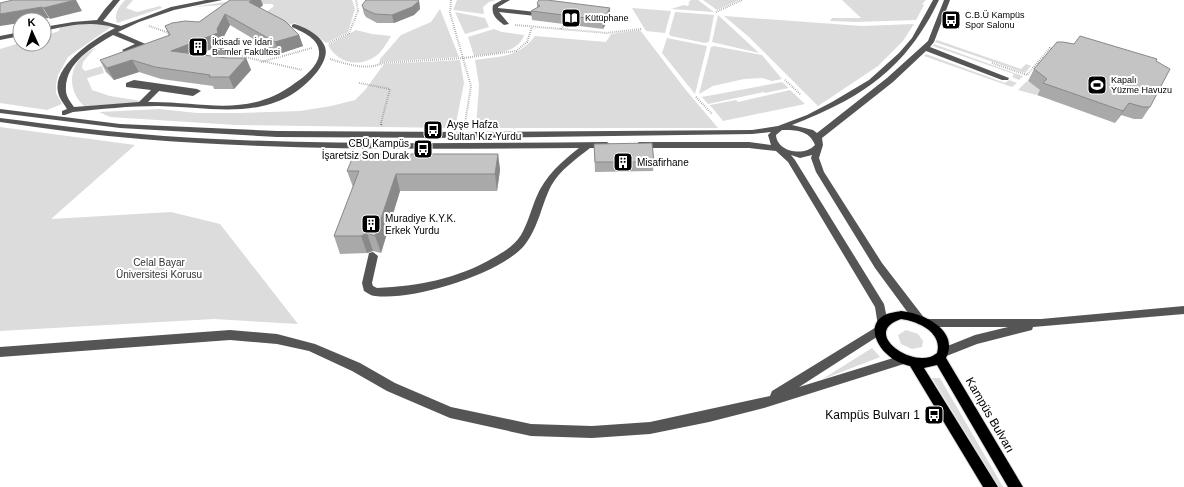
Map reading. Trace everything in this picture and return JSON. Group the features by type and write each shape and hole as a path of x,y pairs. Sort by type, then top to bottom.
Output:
{"main road":[{"path":"901,315 923,320 941,337 944,345 942,355 933,363 924,364 908,362 892,354 880,338 881,327 886,319 901,315"},
{"name":"Kampüs Bulvarı","path":"942,355 1016,487"},
{"path":"908,362 991,487"}],"street":[{"path":"99,22 107,10 117,0"},
{"path":"71,110 65,103 61,84 63,76 78,56 91,45 112,32 136,21 173,8 219,0"},
{"path":"506,24 496,15 495,6 507,0"},
{"path":"764,403 881,327 880,307 791,160 771,140 772,135 780,128 808,118 845,100 894,64 908,48 926,22 936,0"},
{"path":"947,0 931,42 890,80 818,137 819,145 815,158 820,172 885,276 923,320 1041,323 1184,310"},
{"path":"495,10 536,14"},
{"path":"52,27 86,21 99,22 120,28"},
{"path":"45,126 71,110 141,104 200,108 256,106 285,96 317,68 323,55 321,46 313,35 294,26"},
{"path":"112,32 142,44"},
{"path":"0,38 12,36"},
{"path":"925,48 1005,78"},
{"path":"141,104 159,88"},
{"path":"0,111 120,126 194,131 378,135 752,132 795,127 810,132 815,136 819,145"},
{"path":"0,120 110,134 187,140 274,143 750,145 779,149 792,154 807,154 813,152 819,145"},
{"path":"455,144 460,135"},
{"path":"373,256 367,283 368,288 375,292 391,292 464,278 489,266 521,243 534,220 544,191 552,178 568,160 588,145"},
{"path":"942,355 976,340 1041,323"},
{"path":"0,352 230,335 277,339 311,347 356,367 391,387 450,412 531,430 592,432 650,428 764,403 908,362"}],"path":[{"path":"261,62 321,46 349,33 358,11 356,0"},
{"path":"451,0 450,13 471,86 460,135"},
{"path":"716,12 742,0"},
{"path":"358,11 365,10"},
{"path":"136,21 175,35"},
{"path":"506,24 607,34 642,29"},
{"path":"561,30 565,24"},
{"path":"323,55 347,64 373,67 384,63 464,58 516,51 527,42 532,27"},
{"path":"218,48 261,62 312,72"},
{"path":"1027,75 1050,48 1056,50"},
{"path":"990,62 1032,77"},
{"path":"785,80 800,94"},
{"path":"359,84 386,88 390,91 378,135"},
{"path":"696,96 712,114"}],"green space":[{"path":"125,0 133,0 126,8 137,12 160,6 162,8 117,23 117,11"},
{"path":"238,0 352,0 355,9 348,32 326,43 316,35 295,23 286,26 263,15 274,6 272,4 240,4 193,7"},
{"path":"457,0 496,0 489,2 483,7 484,14 453,10"},
{"path":"691,0 698,0 714,12 671,9 684,5 687,6 690,4 688,3"},
{"path":"703,0 739,0 717,10"},
{"path":"842,0 926,0 922,4 924,5 916,20 856,22 830,21 832,18 861,18"},
{"path":"632,8 671,11 665,33 646,31"},
{"path":"440,9 459,57 382,62 379,64 380,59 401,35 431,22"},
{"path":"455,12 485,18 489,27 465,34"},
{"path":"675,12 714,15 709,42 705,43 671,36 669,34"},
{"path":"718,15 759,53 712,42"},
{"path":"724,16 862,26 914,24 903,41 878,66 818,106 749,37"},
{"path":"83,23 99,23 111,27 68,57 58,75 56,84 56,93 62,104 47,110 0,103 0,49 12,45 12,52 52,52 52,33 59,31 60,27"},
{"path":"494,29 502,32 524,35 521,42 510,50 474,56 468,37"},
{"path":"356,30 372,34 391,36 376,56 362,62 349,62 337,56 328,45"},
{"path":"640,30 685,89 718,128 476,128 479,85 475,60 508,55 522,48 535,36 606,42 611,34"},
{"path":"667,38 707,46 695,94 662,53"},
{"path":"937,40 1021,69 1026,64 1031,66 1025,73 935,42"},
{"path":"934,44 1023,76 1019,80 1012,77 1014,74 933,46"},
{"path":"714,46 762,55 782,79 772,81 762,78 744,79 713,86 699,94 711,47"},
{"path":"95,48 83,62 82,68 85,71 102,66 104,73 87,78 92,90 110,96 141,101 139,103 84,106 78,99 72,82 75,66 80,59"},
{"path":"926,54 1005,83 1009,80 1017,83 1012,87 924,56"},
{"path":"460,60 464,83 455,128 236,125 110,117 99,112 160,109 197,113 300,111 355,100 365,90 384,64"},
{"path":"1027,81 1041,89 1036,95 1018,90"},
{"path":"782,82 789,88 708,104 702,97"},
{"path":"790,90 805,104 723,121 710,105 736,100 738,102"},
{"name":"Celal Bayar Üniversitesi Korusu","path":"0,127 135,145 51,219 171,212 220,224 298,324 214,319 0,331"},
{"path":"906,330 918,334 923,341 922,347 912,349 901,344 898,335"},
{"path":"872,348 880,357 821,380"},
{"path":"932,378 940,378 1003,487 999,487"}],"building":[{"path":"13,0 75,0 43,8 0,14 0,3"},
{"path":"230,0 252,0 249,2 285,21 299,35 275,42 225,14 217,29 218,33 171,51 227,58 246,58 229,77 209,77 210,75 155,67 132,60 107,68 100,60 170,35 165,26 172,23 185,21 199,22"},
{"path":"366,0 419,1 412,7 392,15 375,14 364,9 362,5"},
{"path":"539,0 610,8 603,20 531,11 540,6 537,3"},
{"name":"Kapalı Yüzme Havuzu","path":"1080,36 1157,59 1156,61 1170,69 1150,107 1143,107 1129,103 1123,111 1043,83 1047,79 1034,69 1057,42 1074,44"},
{"path":"652,143 654,162 595,162 594,144"},
{"path":"354,154 498,154 495,174 396,174 375,236 367,233 361,236 334,236 359,171 347,171"}],"place":[{"name":"Kütüphane","path":"571,18"},
{"name":"C.B.Ü Kampüs Spor Salonu","path":"951,20"},
{"name":"İktisadi ve İdari Bilimler Fakültesi","path":"198,47"},
{"name":"Kapalı Yüzme Havuzu","path":"1097,85"},
{"name":"Ayşe Hafza Sultan Kız Yurdu","path":"433,130"},
{"name":"CBÜ Kampüs İşaretsiz Son Durak","path":"423,149"},
{"name":"Misafirhane","path":"623,162"},
{"name":"Muradiye K.Y.K. Erkek Yurdu","path":"371,224"},
{"name":"Kampüs Bulvarı 1","path":"934,415"}]}
